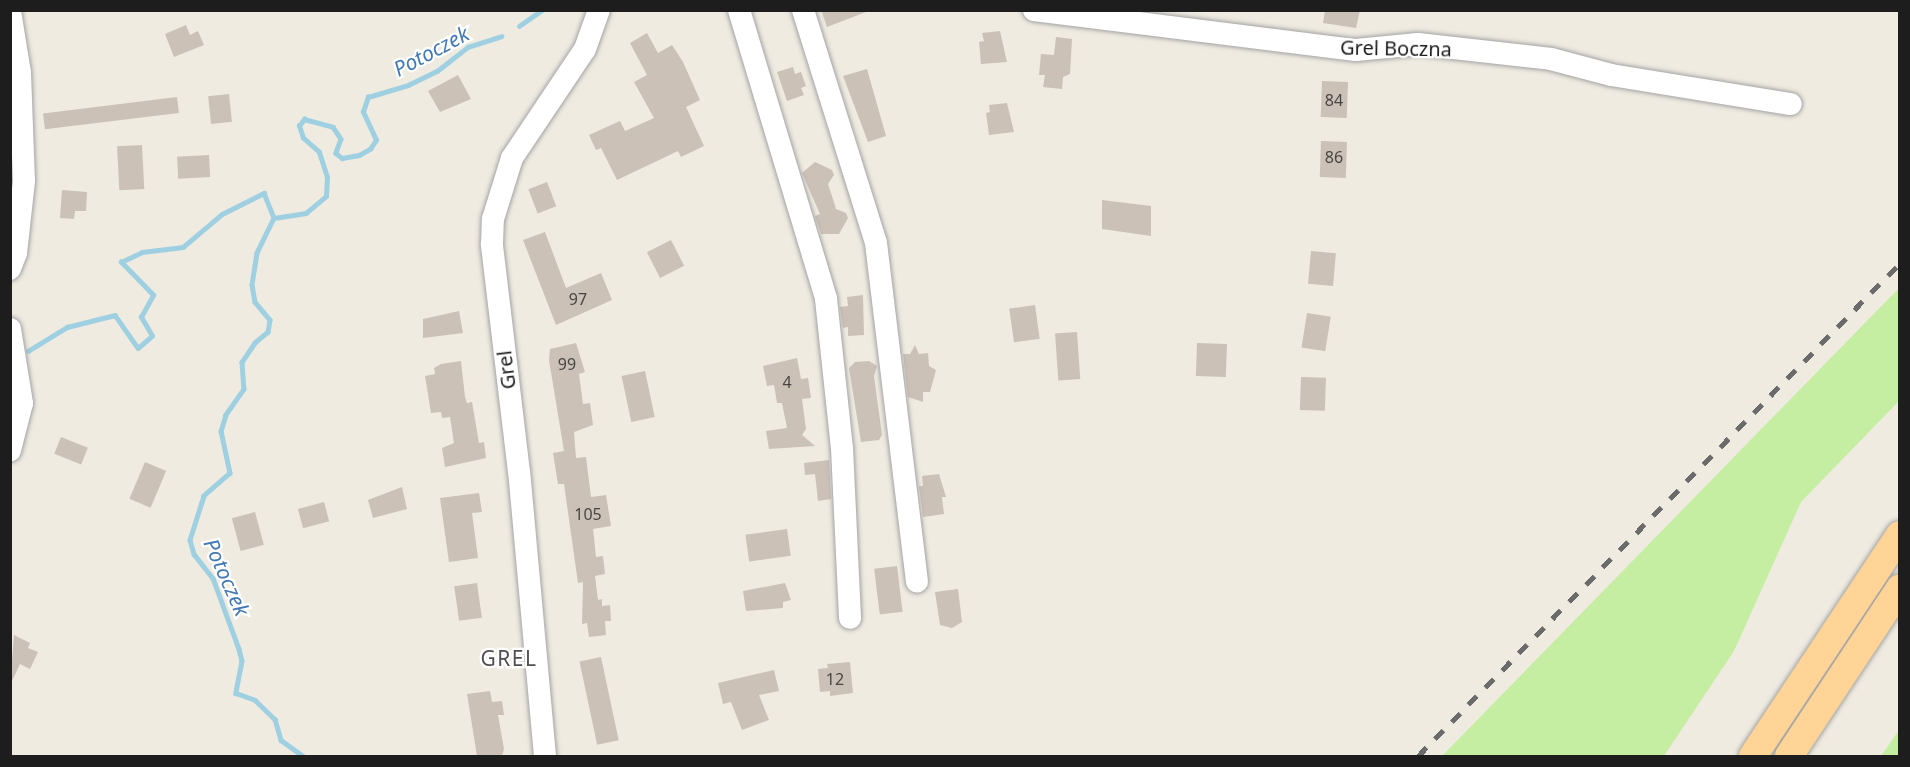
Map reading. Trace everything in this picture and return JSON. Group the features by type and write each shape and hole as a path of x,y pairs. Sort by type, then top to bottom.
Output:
{"main road":[{"path":"1753,756 1899,535"},
{"path":"1789,756 1899,588"}],"street":[{"name":"Grel","path":"544,756 519,472 492,244 494,219 512,158 585,49 599,10"},
{"path":"739,10 826,299 842,448 850,618"},
{"path":"803,10 876,243 917,582"},
{"name":"Grel Boczna","path":"1034,10 1356,50 1418,44 1551,59 1611,75 1791,104"},
{"path":"10,11 20,73 24,182 16,253 10,269"},
{"path":"10,329 22,403 10,450"}],"green space":[{"path":"1899,288 1899,401 1801,502 1734,651 1664,756 1442,756"},
{"path":"1899,730 1899,756 1881,756"}],"building":[{"path":"821,10 866,10 866,12 827,27"},
{"path":"1325,10 1360,10 1356,28 1323,23"},
{"path":"186,25 190,35 198,31 204,45 174,57 165,34"},
{"path":"1000,31 1007,62 981,64 979,42 984,41 982,33"},
{"path":"647,33 658,53 672,45 683,62 700,100 686,107 704,146 681,157 678,151 617,180 601,148 596,150 589,135 620,121 625,131 654,118 634,82 647,75 630,43"},
{"path":"1056,37 1072,39 1070,74 1063,77 1062,89 1043,87 1045,75 1039,75 1041,54 1054,55"},
{"path":"793,67 795,74 801,72 806,86 801,88 804,95 787,101 777,72"},
{"path":"867,69 886,136 868,142 843,76"},
{"path":"458,75 471,99 440,112 428,91"},
{"path":"1322,81 1348,82 1347,118 1321,117"},
{"path":"229,94 232,122 211,124 208,96"},
{"path":"177,97 179,113 45,129 43,113"},
{"path":"1007,103 1014,132 989,135 986,113 990,112 989,105"},
{"path":"1321,141 1347,142 1346,178 1320,177"},
{"path":"142,145 144,189 119,190 117,146"},
{"path":"209,155 210,177 178,179 177,157"},
{"path":"815,162 832,170 834,175 828,184 836,209 846,213 848,218 839,234 821,234 815,216 820,214 802,173"},
{"path":"547,182 556,206 538,213 528,189"},
{"path":"62,190 87,192 86,211 75,211 74,219 60,218"},
{"path":"1102,200 1151,206 1151,236 1102,229"},
{"path":"545,232 566,288 601,273 612,300 556,325 523,240"},
{"path":"671,240 684,266 660,278 647,252"},
{"path":"1311,251 1336,253 1333,286 1308,284"},
{"path":"863,295 864,335 848,336 848,327 843,328 840,307 848,306 847,297"},
{"path":"1035,305 1040,339 1014,342 1009,309"},
{"path":"459,311 463,333 423,338 423,319"},
{"path":"1307,313 1331,317 1325,351 1302,348"},
{"path":"1077,332 1080,379 1058,380 1055,334"},
{"path":"576,343 585,372 579,374 583,404 590,403 593,425 574,432 576,458 586,457 591,497 606,495 611,526 593,529 596,557 603,556 605,574 595,576 598,600 602,599 602,606 610,605 611,621 605,621 606,635 589,637 587,623 582,624 583,582 578,583 564,484 558,484 553,453 564,451 549,360 550,349"},
{"path":"1197,343 1227,344 1226,377 1196,376"},
{"path":"915,345 919,354 928,353 929,366 936,370 930,392 923,392 923,402 908,397 903,354 910,354"},
{"path":"797,358 801,379 808,378 811,398 802,399 806,429 802,435 815,446 769,449 766,431 787,428 782,403 777,403 774,385 767,386 763,366"},
{"path":"461,361 465,397 467,403 472,402 479,443 484,442 486,458 445,467 442,448 454,443 450,417 442,418 441,412 431,413 425,376 435,374 434,368 441,364"},
{"path":"869,361 877,366 874,376 882,435 879,440 861,442 849,368 855,362"},
{"path":"645,371 655,417 631,422 622,376"},
{"path":"1301,377 1326,378 1325,411 1300,410"},
{"path":"61,437 88,448 81,465 54,454"},
{"path":"829,460 831,499 818,501 815,474 805,475 804,463"},
{"path":"145,462 166,471 151,508 129,499"},
{"path":"939,474 946,497 942,497 944,514 923,517 919,486 923,486 922,476"},
{"path":"402,487 407,509 373,518 368,500"},
{"path":"479,493 482,512 472,513 478,558 449,562 440,498"},
{"path":"324,502 329,521 303,528 298,509"},
{"path":"255,512 264,545 241,551 232,518"},
{"path":"787,529 791,556 749,562 745,535"},
{"path":"897,566 903,612 880,614 874,569"},
{"path":"477,583 482,618 459,621 454,586"},
{"path":"785,583 791,600 783,602 783,608 746,611 743,591"},
{"path":"958,589 962,622 952,628 940,625 935,592"},
{"path":"14,635 30,643 28,648 38,652 30,669 20,664 10,685"},
{"path":"601,657 619,740 597,745 579,662"},
{"path":"850,662 853,693 830,696 830,691 820,692 818,669 828,668 827,664"},
{"path":"774,670 779,691 759,695 769,720 742,730 731,702 723,704 718,683"},
{"path":"490,691 492,702 502,701 504,715 498,715 504,749 502,756 477,756 467,694"}],"waterway":[{"name":"Potoczek","path":"519,26 542,10"},
{"name":"Potoczek","path":"274,218 306,213 326,196 327,177 319,152 303,138 299,126 304,119 333,127 341,139 336,153 342,158 359,155 370,149 376,140 363,112 368,97 408,85 437,71 468,47 501,36"},
{"path":"28,351 67,327 115,315 138,348 152,336 141,317 153,295 121,262 142,252 183,247 222,214 264,193 274,218"},
{"name":"Potoczek","path":"274,218 257,253 252,285 255,302 270,320 268,332 255,343 242,362 244,389 226,415 221,431 230,473 204,496 190,540 194,554 213,578 239,649 242,661 236,693 255,700 275,719 281,740 303,756"}],"railway":[{"path":"1418,756 1900,263"}],"district":[{"name":"GREL","path":"509,658"}]}
